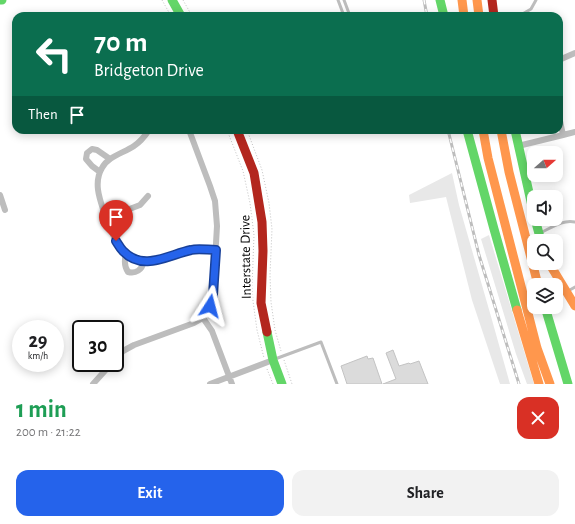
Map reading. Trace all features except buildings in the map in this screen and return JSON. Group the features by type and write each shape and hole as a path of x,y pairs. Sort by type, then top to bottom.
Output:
{"main road":[{"path":"172,0 179,12"},
{"path":"440,0 443,12"},
{"path":"462,0 464,12"},
{"path":"477,0 478,12"},
{"path":"492,0 494,12"},
{"name":"Interstate Drive","path":"239,134 254,173 261,214 263,251 261,303 269,361 282,384"},
{"path":"468,134 496,237 539,384"},
{"path":"484,134 488,158 538,348 550,384"},
{"path":"502,134 509,172 536,278"},
{"path":"516,134 528,190"},
{"path":"553,270 575,306"},
{"path":"547,314 568,384"}],"street":[{"path":"563,58 575,53"},
{"path":"518,146 575,132"},
{"path":"146,134 135,146 110,159 102,167 98,179 98,194 106,218 122,251 132,259 157,261 192,250 216,250"},
{"path":"124,351 194,323 203,318 210,306 213,295 217,226 214,201 210,186 191,134"},
{"path":"100,172 86,159 87,153 92,149 97,150 110,159"},
{"path":"0,195 5,210"},
{"path":"106,218 140,205 148,196"},
{"path":"126,254 124,261 125,268 132,274 141,268 144,261"},
{"path":"203,318 212,331 232,384"},
{"path":"210,384 269,361"},
{"path":"93,384 104,372"}],"lane":[{"path":"338,0 342,12"},
{"path":"344,0 348,12"},
{"path":"526,12 531,9 536,0"},
{"path":"544,234 563,222 570,220 575,222"},
{"path":"566,292 575,287"},
{"path":"269,361 321,342 337,384"}],"path":[{"path":"162,0 169,12"},
{"path":"183,0 190,12"},
{"path":"229,134 243,170 250,203 254,235 252,287 253,301 257,330 269,361 273,384"},
{"path":"284,361 292,384"}],"shaded area":[{"path":"452,173 459,205 510,384 500,384 472,300 446,197 410,203 409,195"},
{"path":"489,235 534,384 527,384 516,354 481,239"}],"railway":[{"path":"424,0 426,12"},
{"path":"449,134 479,255 519,384"}],"traffic: fast":[{"path":"172,0 179,12"},
{"path":"440,0 443,12"},
{"path":"468,134 517,310"},
{"path":"516,134 528,190"},
{"path":"537,226 539,234"},
{"path":"547,314 568,384"},
{"path":"267,332 273,360 282,384"}],"traffic: slow":[{"path":"462,0 464,12"},
{"path":"477,0 478,12"},
{"path":"484,134 488,158 537,348 550,384"},
{"path":"502,134 509,172 536,278"},
{"path":"553,270 575,306"},
{"path":"517,310 539,384"}],"traffic: jam":[{"path":"492,0 494,12"},
{"path":"239,134 254,173 262,222 263,251 261,303 267,332"}],"route":[{"path":"116,241 122,251 132,259 144,261 157,261 192,250 216,250 213,295 210,306"}]}
